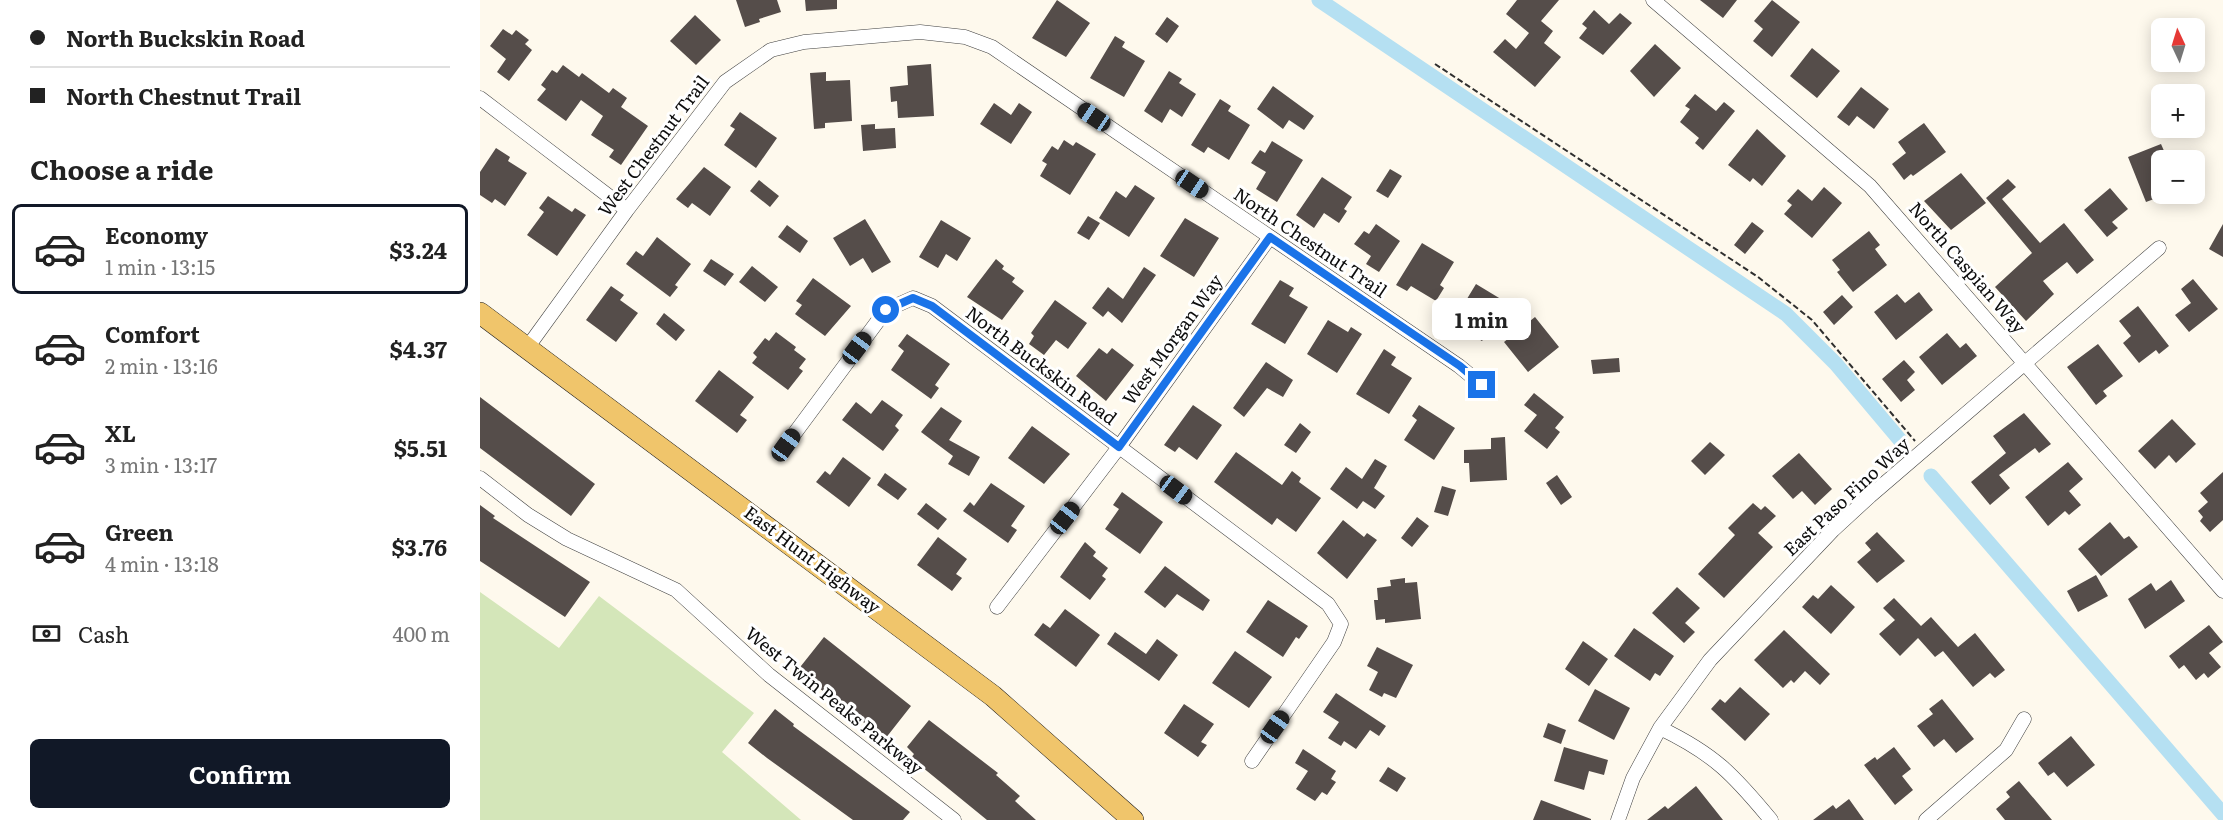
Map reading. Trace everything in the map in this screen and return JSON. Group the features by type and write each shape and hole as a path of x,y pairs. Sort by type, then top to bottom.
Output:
{"main road":[{"name":"East Hunt Highway","path":"480,313 993,696 1133,820"}],"street":[{"name":"North Caspian Way","path":"1653,0 1870,186 2026,362 2223,591"},
{"name":"West Chestnut Trail","path":"527,348 627,210 725,82 771,50 804,42 920,32 965,38"},
{"name":"North Chestnut Trail","path":"965,38 992,47 1460,366 1482,385"},
{"path":"480,98 627,210"},
{"name":"West Morgan Way","path":"997,607 1119,447 1270,237"},
{"name":"East Paso Fino Way","path":"1618,820 1633,778 1660,728 1710,660 1833,530 2159,248"},
{"name":"North Buckskin Road","path":"786,445 886,310 913,298 932,306 1328,604 1341,624 1334,642 1252,761"},
{"name":"West Twin Peaks Parkway","path":"480,478 528,515 567,539 676,590 769,675 954,820"},
{"path":"1926,820 2006,750 2024,719"},
{"path":"1660,728 1689,742 1724,766 1771,820"}],"path":[{"path":"1436,64 1758,277 1803,313 1923,450"}],"green space":[{"path":"480,592 559,648 599,596 754,713 722,752 801,820 480,820"}],"building":[{"path":"736,0 777,0 781,12 759,19 760,22 745,27"},
{"path":"805,0 837,0 837,9 806,11"},
{"path":"1057,0 1090,23 1066,57 1032,38"},
{"path":"1517,0 1559,0 1541,21 1553,31 1544,43 1561,57 1535,87 1493,52 1505,39 1516,49 1529,33 1506,14"},
{"path":"1700,0 1737,0 1723,18"},
{"path":"1772,0 1800,22 1772,57 1753,41 1763,29 1754,21"},
{"path":"1594,10 1609,24 1620,13 1632,23 1603,55 1579,38 1587,28 1582,24"},
{"path":"695,15 721,40 696,65 670,41"},
{"path":"1167,17 1179,26 1167,43 1155,34"},
{"path":"503,29 512,35 516,30 529,40 525,44 532,50 509,81 497,72 506,59 490,46"},
{"path":"1115,36 1125,42 1122,47 1145,61 1124,97 1090,78"},
{"path":"1655,44 1681,68 1654,97 1630,71"},
{"path":"1812,48 1840,71 1817,98 1790,76"},
{"path":"931,64 934,116 898,118 897,101 891,102 890,87 908,85 907,66"},
{"path":"563,65 579,77 582,73 609,93 613,88 627,98 621,107 648,126 621,165 609,157 614,150 591,135 603,116 581,100 566,121 537,100 546,89 541,85 552,70 557,73"},
{"path":"1169,71 1182,79 1179,83 1196,94 1182,117 1170,109 1162,123 1144,111"},
{"path":"826,72 826,81 850,80 852,121 825,123 825,128 814,129 810,73"},
{"path":"1273,86 1314,116 1304,130 1289,120 1283,129 1257,109"},
{"path":"1861,87 1889,109 1874,129 1857,116 1849,126 1837,117"},
{"path":"1695,94 1716,111 1724,102 1735,111 1703,150 1695,143 1699,138 1680,122 1690,109 1685,106"},
{"path":"1220,99 1231,106 1228,111 1250,125 1229,160 1208,147 1204,153 1191,145"},
{"path":"994,103 1011,115 1019,103 1032,112 1011,144 980,124"},
{"path":"740,112 777,138 756,168 724,145 735,129 730,126"},
{"path":"1924,123 1946,152 1904,180 1892,164 1906,153 1898,142"},
{"path":"875,124 875,129 895,128 896,148 863,151 861,125"},
{"path":"1757,129 1786,156 1762,186 1753,178 1750,182 1728,165"},
{"path":"1064,140 1073,146 1076,142 1096,154 1070,195 1040,176 1047,164 1042,161 1052,146 1058,150"},
{"path":"1272,141 1303,160 1277,202 1256,189 1266,172 1251,163 1260,150 1265,153"},
{"path":"2161,144 2164,150 2151,150 2151,200 2146,202 2128,157"},
{"path":"496,148 510,157 508,161 527,173 505,206 495,199 492,203 480,195 480,172"},
{"path":"704,167 731,187 710,216 692,203 688,208 676,199"},
{"path":"1390,169 1402,176 1388,198 1376,191"},
{"path":"1961,173 1986,203 1951,230 1924,201"},
{"path":"1322,177 1352,197 1339,223 1324,213 1314,228 1296,215"},
{"path":"2008,179 2016,187 2002,199 2040,243 2064,223 2094,260 2077,274 2067,262 2043,281 2054,294 2026,321 1995,287 2032,253 1986,198"},
{"path":"759,180 779,196 770,207 750,191"},
{"path":"1135,185 1155,198 1129,237 1099,218 1116,191 1126,198"},
{"path":"1824,187 1842,203 1812,238 1784,214 1792,205 1787,201 1798,189 1812,201"},
{"path":"2110,188 2128,209 2112,222 2118,228 2107,237 2084,210"},
{"path":"548,196 572,212 575,208 586,215 557,256 527,235 544,212 539,208"},
{"path":"1088,216 1100,223 1089,240 1077,233"},
{"path":"1185,218 1219,238 1194,277 1160,256"},
{"path":"865,219 891,262 872,273 863,258 850,266 833,238"},
{"path":"941,220 971,238 957,261 946,254 938,268 919,257"},
{"path":"1752,222 1764,231 1745,254 1734,245"},
{"path":"1376,224 1400,241 1379,272 1366,264 1371,256 1354,244 1364,231 1369,234"},
{"path":"2223,224 2223,257 2209,249"},
{"path":"787,225 808,241 800,253 778,237"},
{"path":"1869,231 1880,245 1875,249 1887,265 1853,292 1837,272 1840,270 1832,260"},
{"path":"657,237 691,264 675,285 678,287 670,297 626,264 636,251 643,256"},
{"path":"1422,243 1454,262 1440,285 1444,288 1436,301 1411,286 1407,291 1396,285"},
{"path":"711,259 734,274 725,286 703,271"},
{"path":"996,259 1004,266 1002,269 1015,278 1012,282 1024,291 1002,320 967,297"},
{"path":"752,266 778,287 765,302 739,282"},
{"path":"1144,267 1156,275 1122,323 1108,311 1103,317 1092,308 1108,287 1123,299"},
{"path":"813,278 851,306 825,336 795,314 802,305 796,301"},
{"path":"2193,279 2218,309 2189,332 2175,315 2191,303 2181,289"},
{"path":"1280,280 1294,288 1289,296 1308,307 1285,344 1251,324"},
{"path":"1476,284 1514,307 1494,339 1487,334 1482,341 1470,334 1474,328 1456,317"},
{"path":"611,286 624,295 620,300 638,313 616,342 586,320"},
{"path":"1919,292 1933,310 1896,340 1874,312 1897,294 1905,303"},
{"path":"1842,295 1853,307 1834,325 1823,312"},
{"path":"1055,300 1087,323 1068,349 1056,340 1044,355 1029,344 1034,336 1031,333"},
{"path":"2138,306 2169,346 2159,354 2156,350 2139,363 2123,343 2131,336 2119,321"},
{"path":"664,313 685,330 676,341 656,324"},
{"path":"1535,317 1559,347 1528,372 1504,342"},
{"path":"1328,320 1348,332 1351,327 1362,334 1337,373 1307,354"},
{"path":"776,332 796,347 794,350 806,359 799,368 803,371 788,390 752,363 757,357 753,353 765,338 769,341"},
{"path":"1947,333 1960,348 1966,343 1977,356 1942,385 1919,357"},
{"path":"907,334 950,364 935,385 939,388 931,399 891,370 904,351 898,346"},
{"path":"2098,344 2123,376 2103,391 2107,396 2096,405 2067,367"},
{"path":"1099,348 1107,354 1112,348 1134,365 1106,401 1076,376"},
{"path":"1384,349 1396,357 1391,365 1412,378 1389,414 1356,394"},
{"path":"1619,358 1620,372 1593,374 1591,360"},
{"path":"1904,360 1915,372 1907,380 1915,390 1901,402 1882,379"},
{"path":"1266,362 1293,380 1283,397 1267,388 1244,417 1233,408"},
{"path":"719,370 754,397 740,415 747,420 737,433 695,401"},
{"path":"1534,393 1564,417 1555,428 1560,432 1547,449 1524,431 1537,415 1524,405"},
{"path":"480,397 595,484 571,516 480,448"},
{"path":"882,400 903,415 895,426 899,430 883,451 842,420 856,402 871,414"},
{"path":"1193,405 1222,425 1197,460 1179,447 1175,452 1164,445"},
{"path":"1419,405 1455,428 1434,460 1404,440 1417,420 1412,416"},
{"path":"941,407 962,421 949,440 980,457 969,476 948,464 953,456 921,432"},
{"path":"2024,413 2051,444 2039,453 2035,448 1999,475 2010,488 1990,505 1971,482 2006,453 1993,436"},
{"path":"2172,419 2196,444 2176,463 2169,455 2155,469 2138,451"},
{"path":"1300,423 1311,432 1296,453 1284,445"},
{"path":"1032,426 1070,454 1044,484 1008,458"},
{"path":"1505,437 1507,480 1470,482 1469,463 1464,463 1464,450 1491,449 1491,438"},
{"path":"1710,442 1725,455 1705,475 1691,461"},
{"path":"1236,452 1282,485 1292,471 1301,478 1299,482 1321,498 1296,532 1277,518 1272,525 1214,482"},
{"path":"1799,453 1832,489 1815,505 1802,491 1793,499 1772,476"},
{"path":"843,457 871,478 849,507 816,482 825,471 830,475"},
{"path":"1375,459 1387,466 1374,488 1385,496 1375,509 1363,501 1357,509 1330,489 1346,467 1362,479"},
{"path":"2068,462 2083,479 2069,491 2081,505 2069,515 2065,511 2048,526 2025,497"},
{"path":"2223,472 2223,520 2210,532 2200,521 2203,517 2198,511 2208,502 2200,493"},
{"path":"885,473 907,489 898,500 877,485"},
{"path":"1557,475 1572,497 1561,505 1546,483"},
{"path":"991,483 1025,506 1011,526 1017,530 1008,543 963,511 970,502 974,506"},
{"path":"1442,486 1456,490 1448,516 1434,512"},
{"path":"1122,492 1163,522 1140,554 1105,529 1119,509 1113,505"},
{"path":"926,503 947,519 938,530 917,514"},
{"path":"1753,503 1761,510 1765,506 1776,516 1758,533 1773,547 1724,598 1698,574 1735,535 1728,528"},
{"path":"480,505 495,516 493,518 590,582 565,617 480,561"},
{"path":"1417,517 1429,526 1412,547 1401,538"},
{"path":"1343,520 1364,537 1367,533 1377,540 1347,579 1317,553"},
{"path":"2110,522 2124,539 2129,536 2138,547 2101,576 2078,549"},
{"path":"1877,532 1905,561 1877,583 1857,562 1871,550 1865,543"},
{"path":"938,537 967,559 956,574 962,578 952,591 917,565"},
{"path":"1085,542 1096,552 1093,556 1108,568 1102,576 1106,579 1090,600 1060,577"},
{"path":"1165,566 1210,600 1203,611 1177,594 1165,608 1144,592"},
{"path":"2096,575 2108,596 2078,612 2067,591"},
{"path":"1405,578 1405,583 1417,582 1421,619 1385,623 1385,619 1376,620 1374,600 1378,600 1377,588 1391,586 1390,580"},
{"path":"2171,580 2185,601 2145,629 2128,599 2151,583 2156,591"},
{"path":"1831,585 1855,607 1831,634 1802,607 1813,595 1818,599"},
{"path":"1677,587 1700,608 1685,623 1695,632 1684,643 1652,613"},
{"path":"1894,598 1921,626 1931,617 1958,647 1975,633 2005,670 1995,678 1990,673 1973,687 1943,651 1935,657 1918,638 1900,656 1879,634 1895,620 1883,608"},
{"path":"1268,600 1308,626 1299,639 1296,637 1283,657 1246,632"},
{"path":"1065,609 1100,635 1076,667 1034,635 1043,623 1050,628"},
{"path":"2209,625 2223,642 2209,653 2221,667 2208,678 2204,673 2196,680 2184,665 2179,669 2169,656"},
{"path":"1634,628 1674,656 1660,676 1655,673 1650,681 1614,656"},
{"path":"1784,630 1830,674 1820,685 1805,671 1794,683 1791,680 1783,688 1754,660"},
{"path":"1115,632 1146,654 1157,639 1178,655 1159,681 1107,644"},
{"path":"824,637 911,706 885,739 797,671"},
{"path":"1583,641 1608,659 1589,686 1565,669"},
{"path":"1377,647 1413,665 1396,698 1384,693 1382,697 1369,690 1378,672 1367,666"},
{"path":"1235,651 1272,677 1249,708 1212,683"},
{"path":"1740,687 1770,714 1745,741 1711,709 1720,699 1725,703"},
{"path":"1595,689 1630,708 1614,740 1578,721"},
{"path":"1336,693 1386,726 1379,736 1370,730 1356,749 1344,741 1341,746 1328,738 1339,722 1323,712"},
{"path":"1942,699 1974,739 1956,753 1944,739 1934,747 1917,726 1933,714 1929,709"},
{"path":"1184,704 1214,724 1201,742 1207,745 1198,757 1164,733"},
{"path":"775,709 794,724 793,726 910,812 903,820 853,820 767,758 748,743"},
{"path":"929,720 998,773 996,775 1020,796 1015,801 1036,820 987,820 911,758 914,754 907,747"},
{"path":"1548,723 1566,730 1561,744 1543,737"},
{"path":"2071,736 2095,765 2067,787 2054,772 2048,776 2038,763"},
{"path":"1564,747 1608,760 1604,775 1589,771 1584,790 1554,781"},
{"path":"1894,747 1911,769 1902,776 1913,790 1895,805 1864,765 1875,757 1877,760"},
{"path":"1303,749 1336,771 1331,779 1336,782 1327,795 1322,792 1315,801 1296,789 1308,771 1295,763"},
{"path":"1388,767 1406,778 1397,792 1379,781"},
{"path":"2019,781 2052,820 2005,820 1996,809 2010,797 2006,792"},
{"path":"1696,786 1723,820 1647,820 1665,806 1668,809"},
{"path":"1849,799 1864,820 1813,820 1833,805 1836,809"},
{"path":"1541,800 1591,819 1591,820 1533,820"}],"waterway":[{"path":"1319,0 1786,314 1836,364 1900,440"},
{"path":"1931,476 2223,814"}],"route":[{"path":"886,310 913,298 932,306 1119,447 1270,237 1460,366 1482,385"}]}
